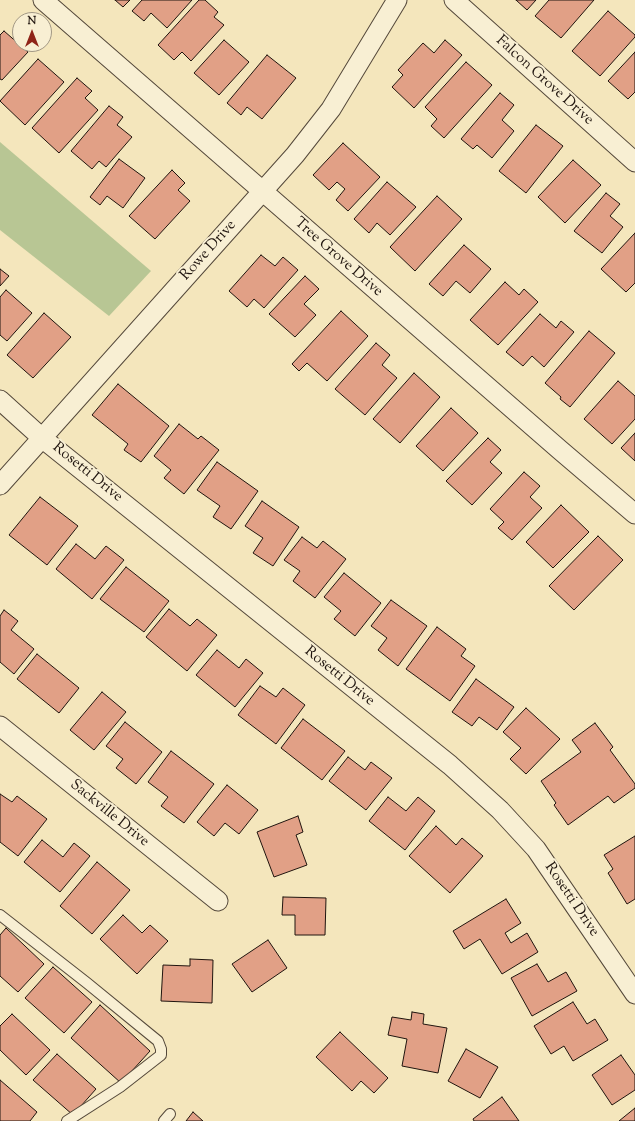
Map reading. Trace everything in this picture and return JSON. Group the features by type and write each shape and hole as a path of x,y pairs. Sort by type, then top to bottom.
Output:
{"street":[{"name":"Tree Grove Drive","path":"43,0 262,192 635,514"},
{"name":"Rowe Drive","path":"0,485 295,155 330,109 397,0"},
{"name":"Falcon Grove Drive","path":"454,0 635,162"},
{"name":"Rosetti Drive","path":"0,400 42,438 450,766 500,810 536,849 635,994"},
{"name":"Sackville Drive","path":"0,726 218,901"}],"lane":[{"path":"0,914 158,1041 161,1049 161,1055 120,1088 66,1121"}],"green space":[{"path":"0,142 151,271 109,316 0,230"}],"building":[{"path":"115,0 130,0 123,7"},
{"path":"142,0 192,0 167,28 151,13 144,21 132,11"},
{"path":"199,0 205,0 218,12 214,17 224,25 191,61 182,52 174,60 158,45"},
{"path":"516,0 536,0 527,10"},
{"path":"549,0 594,0 561,38 535,16"},
{"path":"608,11 635,35 635,37 600,76 572,51"},
{"path":"4,31 12,38 12,52 28,52 2,80 0,79 0,35"},
{"path":"224,40 249,62 219,95 194,73"},
{"path":"445,40 462,55 414,108 392,87 403,75 398,70 423,43 434,53"},
{"path":"635,52 635,92 628,99 608,81"},
{"path":"267,55 296,78 262,119 247,107 241,115 227,103"},
{"path":"38,59 64,82 25,125 0,101"},
{"path":"466,62 492,85 444,138 431,126 437,119 425,107"},
{"path":"77,78 92,91 85,98 98,110 59,153 32,128"},
{"path":"500,93 514,105 502,120 514,131 492,158 477,145 473,149 461,139"},
{"path":"109,106 123,117 117,125 132,137 106,167 99,161 92,169 71,151"},
{"path":"536,125 563,146 526,193 499,171"},
{"path":"343,143 380,177 348,211 336,200 345,189 337,182 329,190 313,175"},
{"path":"119,159 145,178 123,208 107,196 100,205 90,197"},
{"path":"573,160 601,185 565,223 538,197"},
{"path":"172,170 185,183 178,190 190,201 155,239 129,216"},
{"path":"387,182 416,207 390,235 377,223 369,233 354,219"},
{"path":"606,193 620,204 610,216 623,227 602,253 574,231"},
{"path":"437,196 462,219 415,271 390,247"},
{"path":"635,233 635,283 626,292 601,269"},
{"path":"464,245 491,269 470,293 456,281 443,296 429,284"},
{"path":"261,255 275,266 283,257 298,270 264,308 254,299 247,307 229,291"},
{"path":"0,269 9,276 0,286"},
{"path":"305,276 319,289 304,304 316,315 295,337 269,314"},
{"path":"505,282 519,295 524,289 538,302 498,345 470,320"},
{"path":"6,290 32,313 7,341 0,335 0,297"},
{"path":"341,311 368,336 327,381 307,363 299,371 292,364"},
{"path":"44,313 71,337 33,378 7,355"},
{"path":"540,314 556,328 561,321 574,332 544,367 532,356 523,366 506,352"},
{"path":"589,331 615,353 570,407 545,383"},
{"path":"376,343 390,355 382,365 397,378 365,415 335,389"},
{"path":"414,373 440,397 400,443 373,419"},
{"path":"618,381 635,396 635,419 612,444 584,419"},
{"path":"118,384 169,426 141,462 124,450 128,444 92,415"},
{"path":"451,408 478,433 443,471 416,446"},
{"path":"179,424 198,439 201,436 219,450 184,494 164,478 171,470 154,456"},
{"path":"635,433 635,461 621,448"},
{"path":"488,438 501,450 490,462 502,473 472,505 446,481"},
{"path":"217,462 258,491 231,529 213,517 220,506 197,490"},
{"path":"524,472 540,486 530,497 542,508 512,540 498,528 504,522 490,509"},
{"path":"40,497 78,526 47,565 9,535"},
{"path":"262,501 299,527 273,566 253,553 263,538 245,526"},
{"path":"561,505 589,532 553,568 526,542"},
{"path":"598,536 623,560 574,610 549,586"},
{"path":"302,537 317,548 323,541 346,559 315,598 293,581 300,571 284,560"},
{"path":"76,544 95,559 106,546 124,560 92,599 56,569"},
{"path":"126,567 169,601 144,632 100,599"},
{"path":"344,573 381,603 355,636 334,619 341,611 324,597"},
{"path":"391,600 427,626 398,666 378,650 387,638 371,626"},
{"path":"169,609 190,626 197,619 217,635 187,671 146,637"},
{"path":"4,610 18,621 11,630 34,649 14,674 0,662 0,616"},
{"path":"437,627 466,649 461,656 475,666 450,701 406,669"},
{"path":"217,650 239,668 246,659 263,673 235,707 196,675"},
{"path":"37,654 79,688 59,713 17,679"},
{"path":"476,679 514,707 497,730 479,717 472,726 452,712"},
{"path":"260,686 276,697 283,688 305,705 276,744 238,715"},
{"path":"102,692 126,712 94,750 70,730"},
{"path":"526,708 560,739 526,774 510,759 521,748 503,732"},
{"path":"303,719 345,751 322,780 281,748"},
{"path":"125,722 162,752 136,784 116,768 123,759 106,746"},
{"path":"595,723 613,747 610,750 635,784 635,788 614,803 608,796 568,825 554,805 556,803 541,781 581,752 572,740"},
{"path":"171,751 214,784 184,823 161,806 168,797 148,782"},
{"path":"348,757 365,770 371,762 392,778 366,810 329,781"},
{"path":"227,785 258,810 239,834 225,823 214,836 197,822"},
{"path":"0,794 12,802 17,796 47,819 18,856 0,842"},
{"path":"388,797 406,811 418,797 435,811 405,850 369,821"},
{"path":"298,816 303,832 296,835 307,865 274,877 257,832"},
{"path":"436,826 456,845 462,838 483,856 450,893 409,856"},
{"path":"635,836 635,899 627,904 608,873 613,869 604,855"},
{"path":"42,840 63,857 74,843 90,856 60,892 24,862"},
{"path":"97,862 130,890 92,934 60,906"},
{"path":"283,897 326,898 325,935 295,935 295,915 282,915"},
{"path":"506,899 521,923 505,933 511,943 527,933 538,952 502,974 480,939 464,949 453,931"},
{"path":"123,915 142,933 150,925 168,941 137,974 100,939"},
{"path":"6,928 44,964 18,992 0,976 0,935"},
{"path":"268,940 287,968 252,992 232,964"},
{"path":"190,959 213,960 212,1003 161,1001 163,965 190,966"},
{"path":"537,964 548,982 566,972 577,991 532,1016 511,978"},
{"path":"53,967 92,1002 64,1033 25,998"},
{"path":"573,1002 587,1024 595,1019 608,1040 573,1061 564,1046 551,1054 534,1026"},
{"path":"100,1005 150,1051 121,1083 71,1038"},
{"path":"412,1012 424,1014 423,1024 447,1028 438,1073 402,1066 407,1039 388,1035 392,1017 411,1020"},
{"path":"12,1014 50,1050 26,1075 0,1050 0,1026"},
{"path":"340,1032 388,1078 374,1093 361,1081 352,1091 316,1057"},
{"path":"466,1049 498,1067 480,1098 448,1081"},
{"path":"57,1054 96,1089 73,1115 33,1080"},
{"path":"621,1055 635,1075 635,1090 612,1105 592,1075"},
{"path":"0,1080 37,1112 30,1121 0,1121"},
{"path":"502,1097 519,1121 474,1121 473,1119"},
{"path":"635,1108 635,1121 619,1121"},
{"path":"193,1112 203,1121 186,1121"}]}
